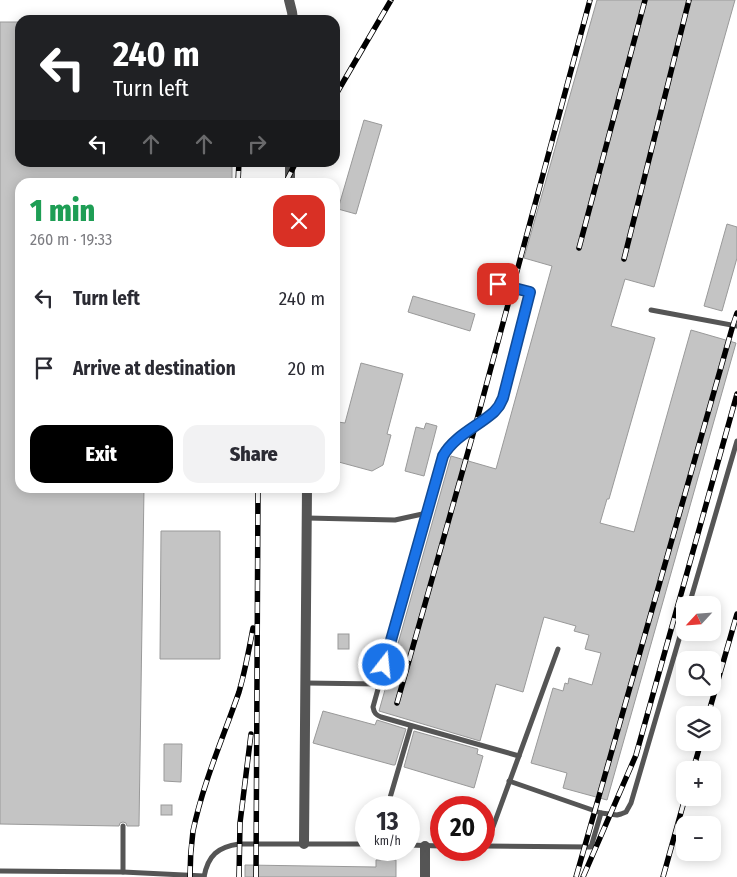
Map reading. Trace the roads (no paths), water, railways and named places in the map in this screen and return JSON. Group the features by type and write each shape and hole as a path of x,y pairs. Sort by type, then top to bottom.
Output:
{"street":[{"path":"288,0 292,15"},
{"path":"304,844 307,493"},
{"path":"425,846 425,877"}],"lane":[{"path":"498,284 530,292 503,398 494,412 455,441 443,456 373,707 374,712 381,717 519,756"},
{"path":"651,310 737,326"},
{"path":"692,596 737,441"},
{"path":"307,518 395,520 427,513"},
{"path":"510,781 601,812 617,815 626,812 631,803 679,641"},
{"path":"495,820 558,649"},
{"path":"306,683 378,684"},
{"path":"391,796 411,726"},
{"path":"495,846 591,847 601,812"},
{"path":"123,826 123,872"},
{"path":"0,871 123,872 204,876 212,855 229,845 355,844"},
{"path":"420,846 430,846"}],"railway":[{"path":"340,87 391,0"},
{"path":"397,703 475,427 590,0"},
{"path":"579,248 645,0"},
{"path":"624,259 689,0"},
{"path":"238,178 239,167"},
{"path":"288,178 294,167"},
{"path":"576,877 737,313"},
{"path":"583,877 636,755 737,394"},
{"path":"256,877 258,493"},
{"path":"711,706 737,614"},
{"path":"190,877 192,837 197,813 239,692 253,628"},
{"path":"239,877 240,823 251,734"},
{"path":"696,761 698,751"},
{"path":"663,877 683,806"}]}
